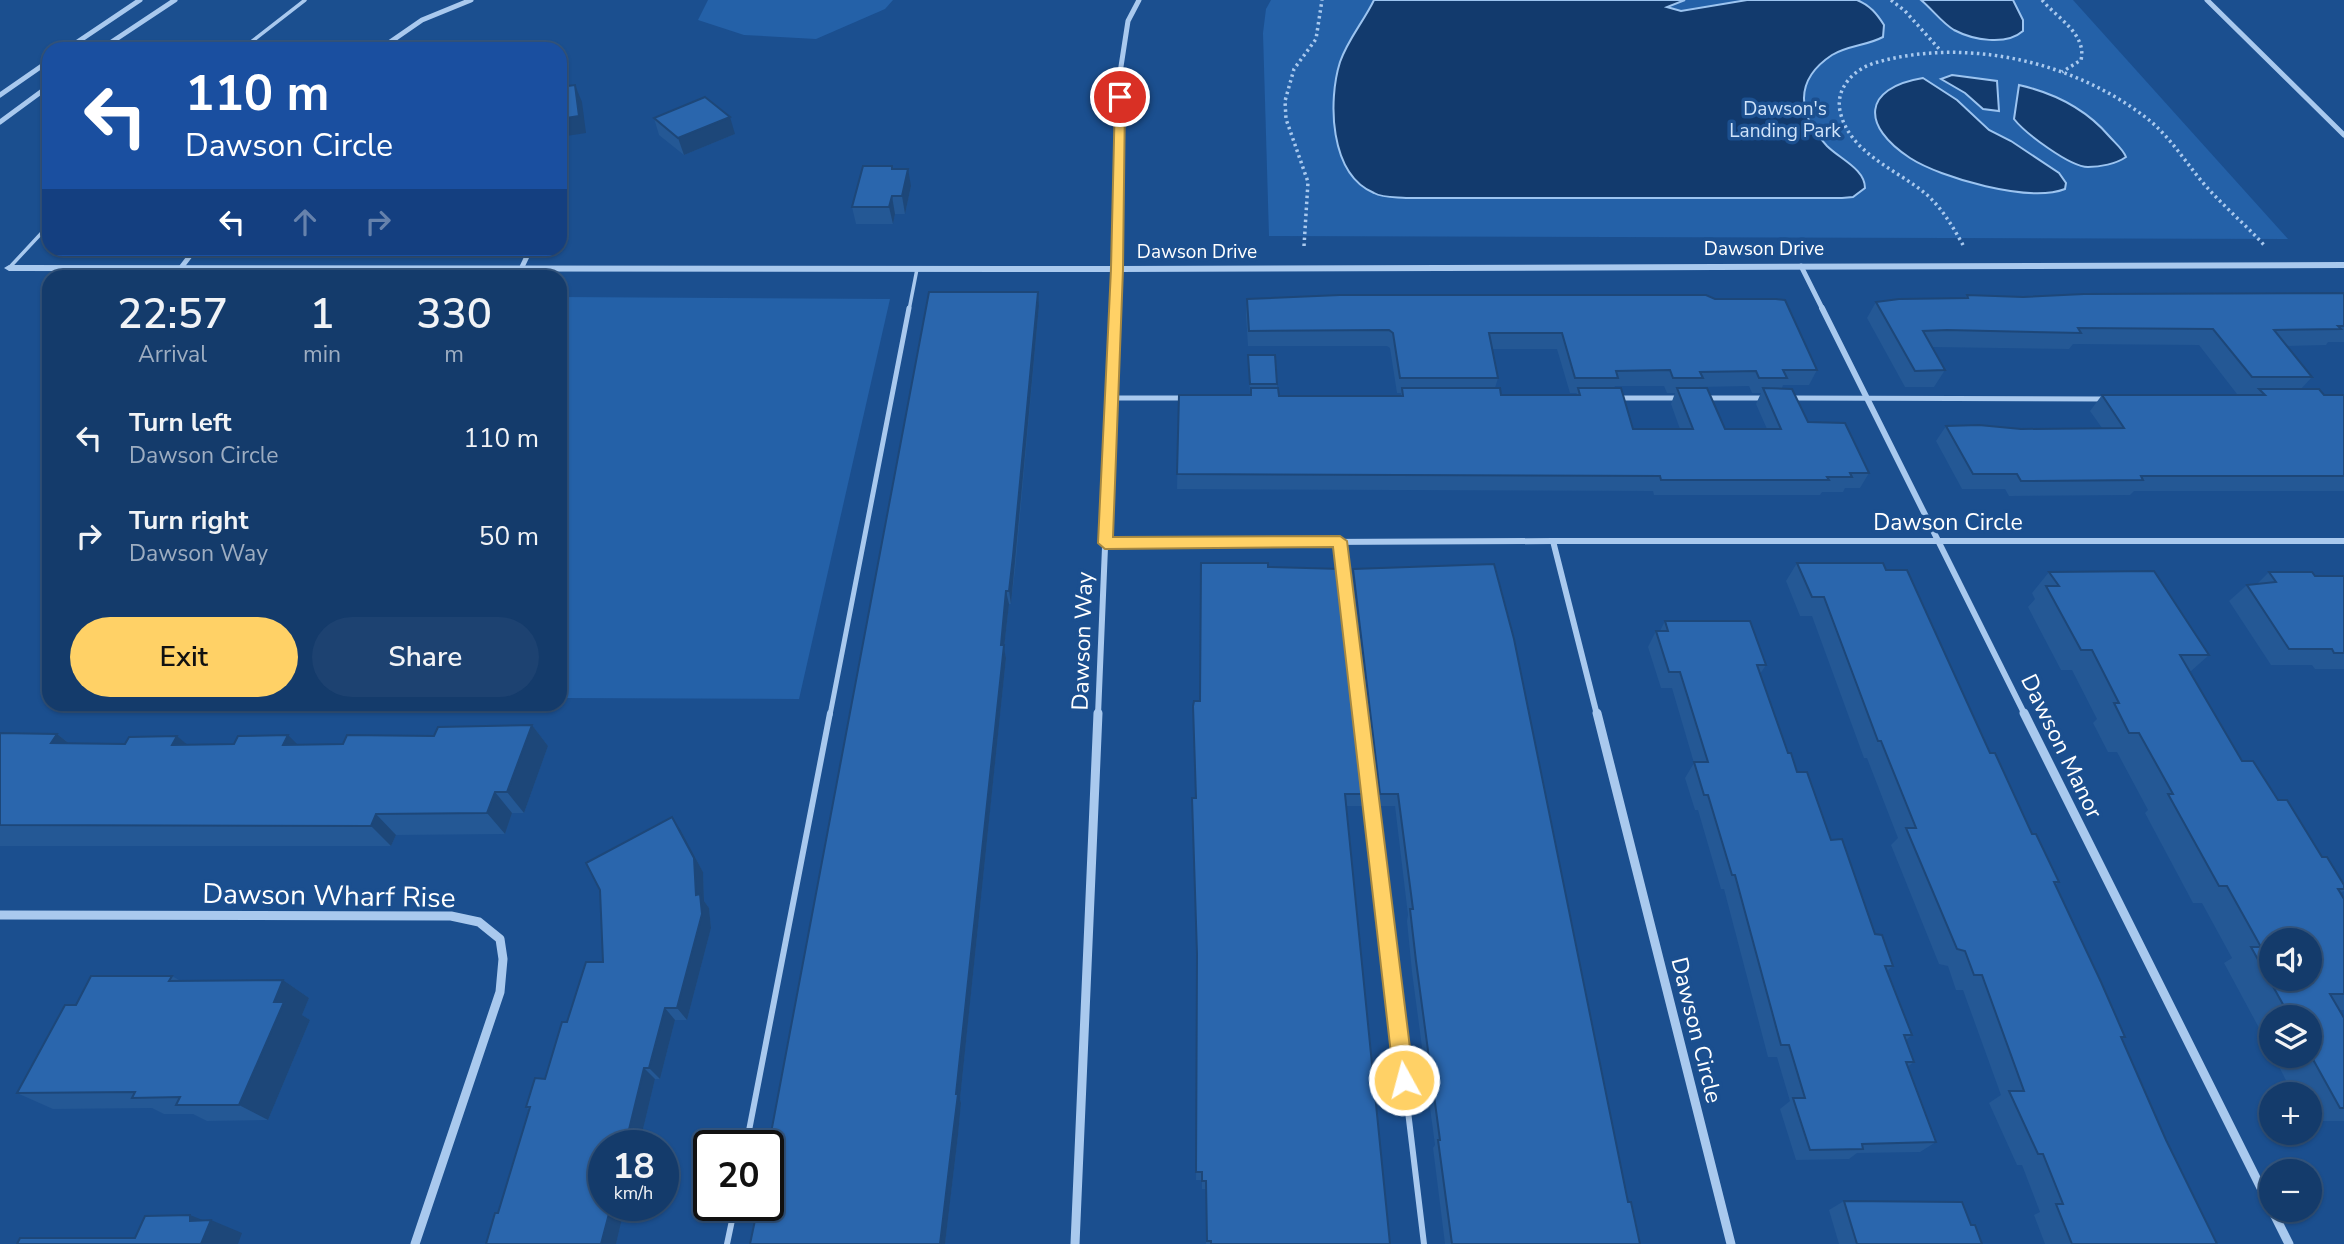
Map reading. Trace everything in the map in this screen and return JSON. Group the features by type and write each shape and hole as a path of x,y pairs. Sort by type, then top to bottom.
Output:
{"street":[{"path":"77,42 140,0"},
{"path":"111,42 174,0"},
{"path":"389,42 402,31 446,8 471,0"},
{"name":"Dawson Way","path":"1075,1244 1117,269 1120,73 1128,21 1139,0"},
{"path":"2207,0 2344,135"},
{"path":"0,95 42,66"},
{"path":"0,122 42,91"},
{"path":"180,269 190,256"},
{"path":"521,269 527,256"},
{"name":"Dawson Drive","path":"3,268 1117,269 2344,265"},
{"name":"Dawson Manor","path":"1801,266 2289,1244"},
{"name":"Dawson Circle","path":"1553,541 1731,1244"},
{"name":"Dawson Circle","path":"1105,543 2344,541"},
{"name":"Dawson Wharf Rise","path":"0,915 451,916 479,922 500,939 503,960 500,992 415,1244"}],"lane":[{"path":"251,42 306,0"},
{"path":"3,268 42,232"},
{"path":"749,1130 917,269"},
{"path":"1112,398 1192,398"},
{"path":"1606,398 1689,398"},
{"path":"1702,398 1771,398"},
{"path":"1785,398 2110,399"},
{"path":"1340,541 1424,1244"},
{"path":"727,1244 732,1221"}],"path":[{"path":"1304,246 1308,182 1303,162 1288,127 1285,101 1294,69 1318,34 1322,0"},
{"path":"1891,0 1905,10 1942,52"},
{"path":"2042,0 2077,37 2083,49 2081,60 2062,72"},
{"path":"1963,246 1948,220 1927,195 1878,162 1858,142 1843,119 1839,107 1847,79 1865,66 1904,54 1942,52 2012,59 2062,72 2114,96 2148,119 2211,192 2265,246"}],"green space":[{"path":"708,0 893,0 885,9 816,39 744,35 698,20"},
{"name":"Dawson's Landing Park","path":"1271,0 2073,0 2288,239 1269,236 1263,33 1266,9"},
{"path":"567,297 890,299 799,699 567,698"}],"shaded area":[{"path":"1374,0 1685,0 1667,7 1681,11 1747,0 1857,0 1869,7 1884,25 1883,37 1832,55 1811,75 1804,98 1805,110 1817,134 1861,175 1865,188 1853,197 1842,198 1406,198 1378,195 1359,183 1348,170 1340,153 1334,115 1336,78 1340,62"},
{"path":"1921,0 2013,0 2023,20 2023,31 2008,39 1999,40 1962,34 1950,27"},
{"path":"1952,75 1997,81 1999,111 1983,109 1965,93 1941,79"},
{"path":"1923,78 1957,100 1989,130 2011,141 2059,173 2066,183 2065,189 2049,193 2030,193 1986,186 1924,166 1894,146 1876,121 1875,110 1879,99 1888,90"},
{"path":"2019,85 2057,97 2090,117 2126,157 2108,165 2088,167 2080,166 2048,148 2014,119"}],"building":[{"path":"575,85 579,116 567,118 567,86"},
{"path":"705,97 730,117 678,138 654,118"},
{"path":"863,166 908,169 902,196 892,196 889,207 852,207"},
{"path":"929,292 1038,292 1013,556 1009,591 1006,591 1001,645 1004,645 958,1094 940,1244 750,1244 755,1221 784,1221 784,1130 772,1130"},
{"path":"2344,293 2344,326 2338,326 2341,329 2274,330 2312,377 2252,377 2213,329 2078,328 2081,333 1923,331 1945,370 1915,371 1876,302 1968,298 1967,295 2023,297 2084,294"},
{"path":"1340,295 1706,295 1715,299 1785,300 1817,370 1783,370 1787,378 1759,378 1756,371 1700,372 1703,378 1673,378 1670,370 1616,371 1618,378 1575,378 1562,333 1489,333 1498,378 1400,378 1393,333 1389,330 1249,331 1247,299"},
{"path":"1248,355 1275,355 1277,384 1250,384"},
{"path":"1251,388 1278,388 1279,396 1403,396 1402,388 1500,388 1501,395 1580,395 1578,388 1621,388 1633,429 1693,429 1677,388 1707,388 1725,429 1781,429 1763,388 1792,389 1808,422 1845,423 1869,473 1850,473 1852,477 1827,477 1829,480 1661,480 1660,476 1177,474 1179,395 1251,395"},
{"path":"2259,389 2319,389 2324,395 2344,395 2344,476 2141,476 2143,480 2021,481 2017,474 1973,474 1946,426 1979,425 2021,429 2124,428 2102,395 2265,395"},
{"path":"1201,563 1268,563 1268,567 1342,569 1369,794 1345,794 1390,1244 1211,1244 1211,1241 1207,1241 1206,1181 1202,1181 1202,1172 1196,1172 1197,954 1192,798 1196,798 1193,706 1194,701 1200,701"},
{"path":"1797,563 1883,563 1886,570 1907,570 1990,753 1995,753 2032,834 2036,834 2059,882 2054,882 2125,1037 2121,1037 2166,1140 2217,1244 2072,1244 2056,1204 2063,1204 2043,1154 2038,1154 2009,1091 2024,1091 1982,975 1974,975 1965,951 1957,949 1906,828 1916,828 1881,741 1878,741 1824,597 1812,597"},
{"path":"1494,564 1514,639 1628,1202 1631,1202 1640,1244 1452,1244 1398,794 1380,794 1353,569"},
{"path":"2154,571 2209,655 2180,655 2242,761 2253,761 2278,800 2287,800 2322,857 2327,857 2344,885 2344,889 2338,889 2344,899 2344,994 2330,994 2344,1018 2344,1108 2340,1108 2318,1068 2322,1068 2322,1005 2283,1005 2276,991 2322,991 2322,928 2259,928 2259,943 2227,886 2219,886 2168,794 2173,794 2139,733 2129,733 2114,703 2119,703 2092,650 2081,650 2046,586 2059,586 2049,572"},
{"path":"2269,572 2312,572 2315,576 2344,576 2344,653 2334,653 2332,649 2289,649 2247,585 2276,582"},
{"path":"1665,621 1750,621 1766,665 1757,665 1788,753 1791,753 1797,772 1807,772 1831,840 1842,839 1875,934 1882,935 1893,966 1885,966 1912,1035 1904,1035 1914,1062 1906,1062 1936,1142 1862,1144 1863,1149 1810,1150 1793,1098 1805,1098 1789,1045 1781,1045 1735,875 1732,875 1708,795 1704,795 1694,762 1708,762 1680,672 1669,672 1656,631 1668,631"},
{"path":"532,725 507,792 495,792 487,813 376,814 371,826 0,825 0,733 57,734 51,743 125,744 129,737 177,736 172,745 234,744 238,736 288,735 283,745 343,744 347,735 434,736 438,727"},
{"path":"672,817 694,858 696,895 700,894 702,914 677,1008 665,1008 649,1068 644,1068 629,1130 588,1130 588,1221 607,1221 601,1244 486,1244 530,1107 526,1107 535,1078 545,1079 562,1022 567,1022 586,962 603,962 600,890 586,863"},
{"path":"2251,947 2259,947 2259,961"},
{"path":"91,976 172,976 169,981 283,980 274,1002 284,1002 239,1105 176,1105 180,1097 132,1098 135,1092 17,1093 65,1005 76,1005"},
{"path":"1844,1201 1962,1202 1982,1244 1857,1244"},
{"path":"190,1215 190,1221 211,1220 201,1244 17,1244 20,1238 135,1238 145,1216"}],"route":[{"path":"1120,97 1117,269 1105,543 1340,541 1404,1080"}]}
